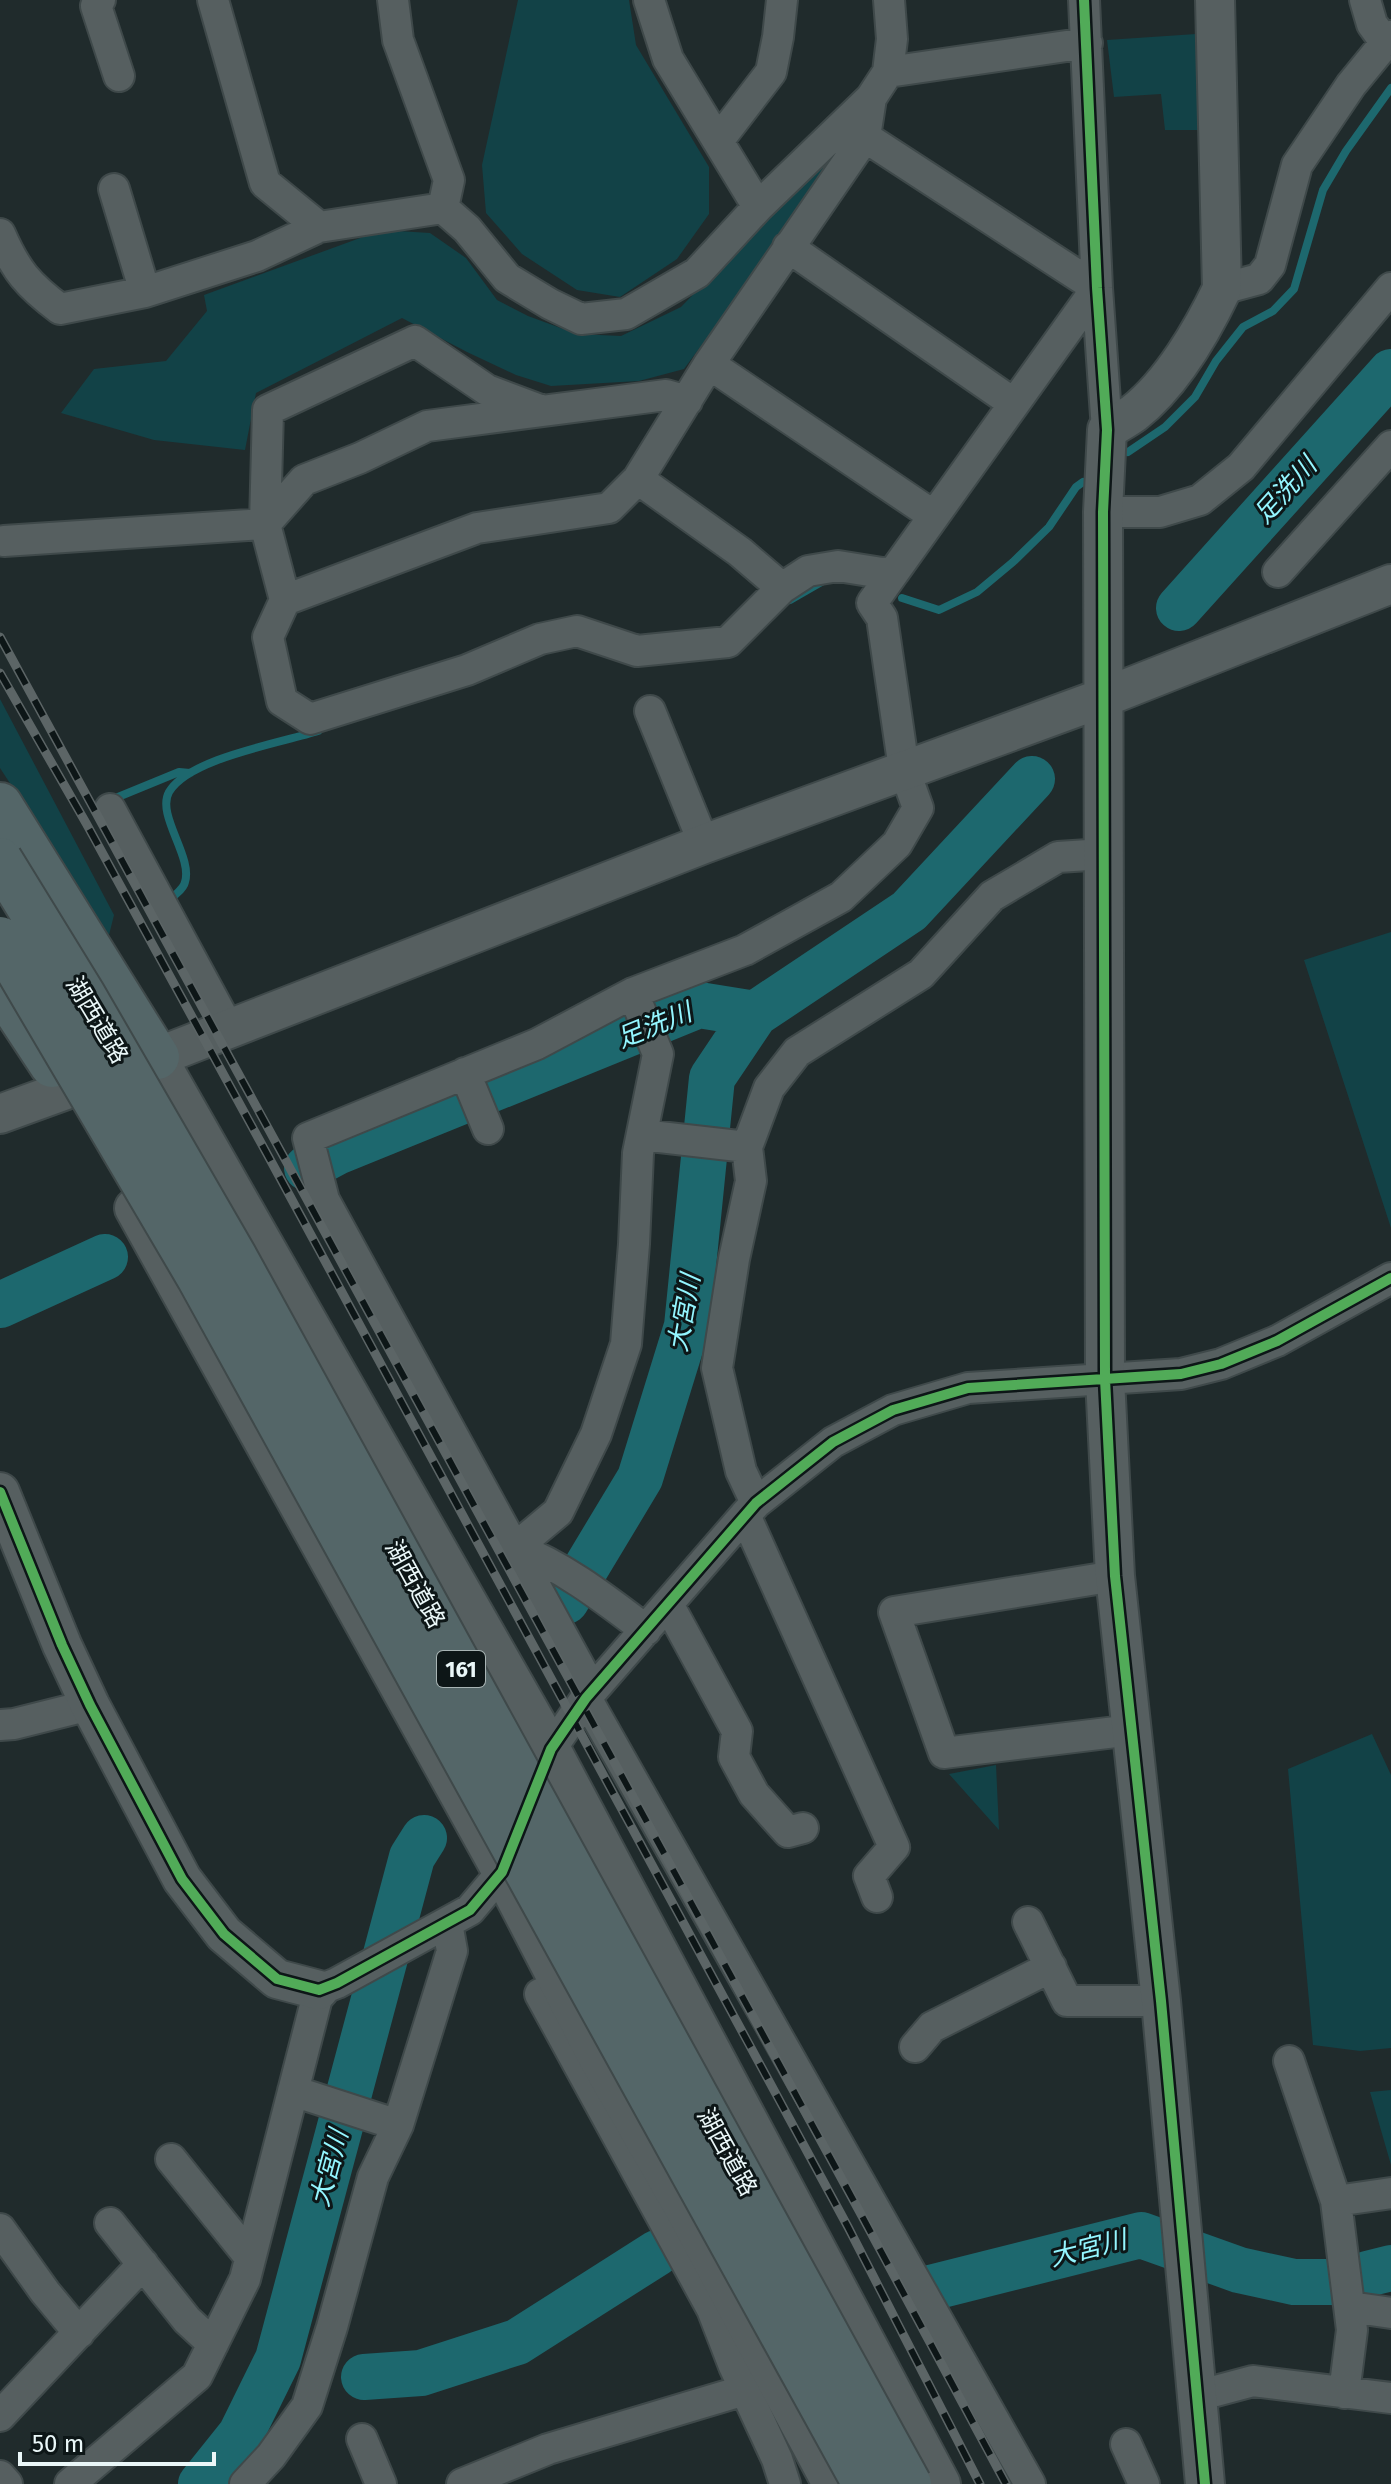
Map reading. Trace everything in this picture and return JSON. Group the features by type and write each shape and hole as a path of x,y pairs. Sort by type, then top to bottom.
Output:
{"highway":[{"path":"0,805 157,1057"},
{"name":"湖西道路","path":"0,860 83,995 234,1256 909,2484"},
{"name":"湖西道路","path":"0,939 221,1316 865,2484"},
{"path":"0,986 69,1090"}],"street":[{"path":"100,0 96,6 119,76"},
{"path":"213,0 265,183 319,227"},
{"path":"393,0 398,40 449,180 443,208"},
{"path":"649,0 668,59 758,207"},
{"path":"718,141 771,72 782,0"},
{"path":"0,234 11,259 31,287 60,309 145,292 257,256 319,227 443,208 467,229 507,278 550,304 581,319 626,314 697,273 758,207 871,98 888,72 892,39 889,0"},
{"path":"1084,0 1097,288 1107,430 1103,512 1105,1379 1115,1576 1161,2001 1205,2484"},
{"path":"1107,430 1135,412 1160,389 1206,322 1222,289 1215,0"},
{"path":"1222,289 1259,279 1270,265 1297,165 1351,85 1388,39 1372,24 1365,0"},
{"path":"888,72 1087,43"},
{"path":"285,600 477,528 609,508 638,479 709,364 865,137 871,98"},
{"path":"865,137 1097,288"},
{"path":"114,189 145,292"},
{"path":"788,247 1013,403"},
{"path":"1030,2484 589,1694 526,1553 324,1200 308,1138 537,1044 633,994 745,950 841,897 897,844 918,808 904,769 882,618 872,603 1097,288"},
{"path":"1103,512 1160,512 1200,500 1241,467 1386,310"},
{"path":"544,411 487,390 415,341 268,410 265,524 285,600 268,637 282,701 310,719 467,670 540,639 577,631 637,651 728,642 782,588 808,571 838,566 894,572"},
{"path":"709,364 934,516"},
{"path":"4,541 265,524 304,480 427,426 666,395 687,401"},
{"path":"1278,572 1391,446"},
{"path":"638,479 740,552 782,588"},
{"path":"0,1114 157,1057 704,844 1105,697 1391,584"},
{"path":"650,711 704,844"},
{"path":"110,809 229,1029"},
{"path":"877,1897 869,1876 894,1847 751,1509 717,1368 734,1259 751,1181 746,1147 769,1088 797,1052 921,974 992,896 1058,857 1104,854"},
{"path":"526,1553 558,1512 596,1434 626,1344 638,1153 658,1054 633,994"},
{"path":"157,1057 551,1749 941,2484"},
{"path":"465,1073 488,1129"},
{"path":"69,1090 502,1872 561,1984 672,2212 722,2305 832,2484"},
{"path":"643,1135 746,1147"},
{"path":"0,1492 62,1645 90,1705 182,1879 224,1934 277,1979 328,1986 470,1910 502,1872 551,1749 589,1694 751,1509 833,1442 893,1410 968,1388 1181,1374 1221,1364 1277,1341 1391,1278"},
{"path":"526,1553 607,1600 646,1630"},
{"path":"1115,1576 894,1612 944,1753 1132,1730"},
{"path":"668,1604 737,1731 734,1757 754,1794 788,1832 803,1828"},
{"path":"0,1725 90,1705"},
{"path":"1028,1922 1067,2001 1161,2001"},
{"path":"245,2484 271,2456 307,2406 373,2177 397,2125 452,1951 446,1923"},
{"path":"915,2047 932,2027 1051,1967"},
{"path":"70,2484 197,2376 245,2279 294,2092 328,1986"},
{"path":"1289,2061 1336,2201 1352,2330 1344,2393"},
{"path":"294,2092 397,2125"},
{"path":"171,2159 249,2256"},
{"path":"1336,2201 1391,2193"},
{"path":"110,2223 187,2320 213,2344"},
{"path":"0,2229 79,2333"},
{"path":"0,2416 143,2264"},
{"path":"722,2305 745,2390 777,2459 785,2484"},
{"path":"1350,2307 1391,2313"},
{"path":"1197,2396 1253,2381 1391,2398"},
{"path":"462,2484 548,2449 745,2390"},
{"path":"362,2439 381,2484"},
{"path":"1126,2444 1144,2484"},
{"path":"0,2476 7,2484"}],"shaded area":[{"path":"518,0 629,0 636,45 709,167 709,214 677,259 620,297 577,290 522,254 486,213 482,165"},
{"path":"1196,34 1202,130 1165,130 1161,94 1114,97 1107,40"},
{"path":"834,166 684,369 639,381 551,386 516,375 402,318 256,393 245,450 154,440 61,413 94,369 166,361 207,311 204,295 382,230 430,233 466,258 497,300 528,316 577,334 621,336 681,307 816,168"},
{"path":"0,699 114,915 109,935 0,768"},
{"path":"1391,932 1391,1228 1304,960"},
{"path":"1372,1734 1391,1775 1391,2048 1360,2051 1313,2045 1288,1769"},
{"path":"996,1765 999,1830 949,1774"},
{"path":"1391,2090 1391,2165 1370,2092"}],"waterway":[{"path":"1128,452 1165,427 1195,397 1216,361 1243,327 1273,311 1294,289 1323,190 1346,151 1391,88"},
{"name":"足洗川","path":"1179,608 1391,372"},
{"path":"902,598 939,610 977,592 1049,527 1076,487 1083,482"},
{"path":"790,600 823,581"},
{"path":"174,896 183,886 186,872 167,812 169,792 180,780 215,761 318,731"},
{"path":"118,797 179,772 190,773"},
{"name":"足洗川","path":"307,1168 337,1152 699,1005 755,1014 909,911 1032,779"},
{"name":"大宮川","path":"566,1601 640,1478 687,1326 712,1078 755,1014"},
{"name":"足洗川","path":"0,1305 105,1257"},
{"name":"大宮川","path":"201,2484 241,2434 278,2359 412,1857 424,1838"},
{"name":"大宮川","path":"930,2288 1141,2235 1239,2270 1294,2282 1338,2282"},
{"name":"大宮川","path":"364,2377 421,2373 517,2342 657,2253"},
{"name":"大宮川","path":"1367,2274 1391,2268"}],"railway":[{"path":"0,637 1006,2484"},
{"path":"0,673 272,1163 848,2227 980,2484"}],"cycle path":[{"path":"1084,0 1097,288 1107,430 1103,512 1105,1379 1115,1576 1161,2001 1205,2484"},
{"path":"0,1492 62,1645 90,1705 182,1879 224,1934 277,1979 319,1990 470,1910 502,1872 551,1749 586,1698 756,1503 833,1442 893,1410 968,1388 1181,1374 1221,1364 1277,1341 1391,1278"}]}
